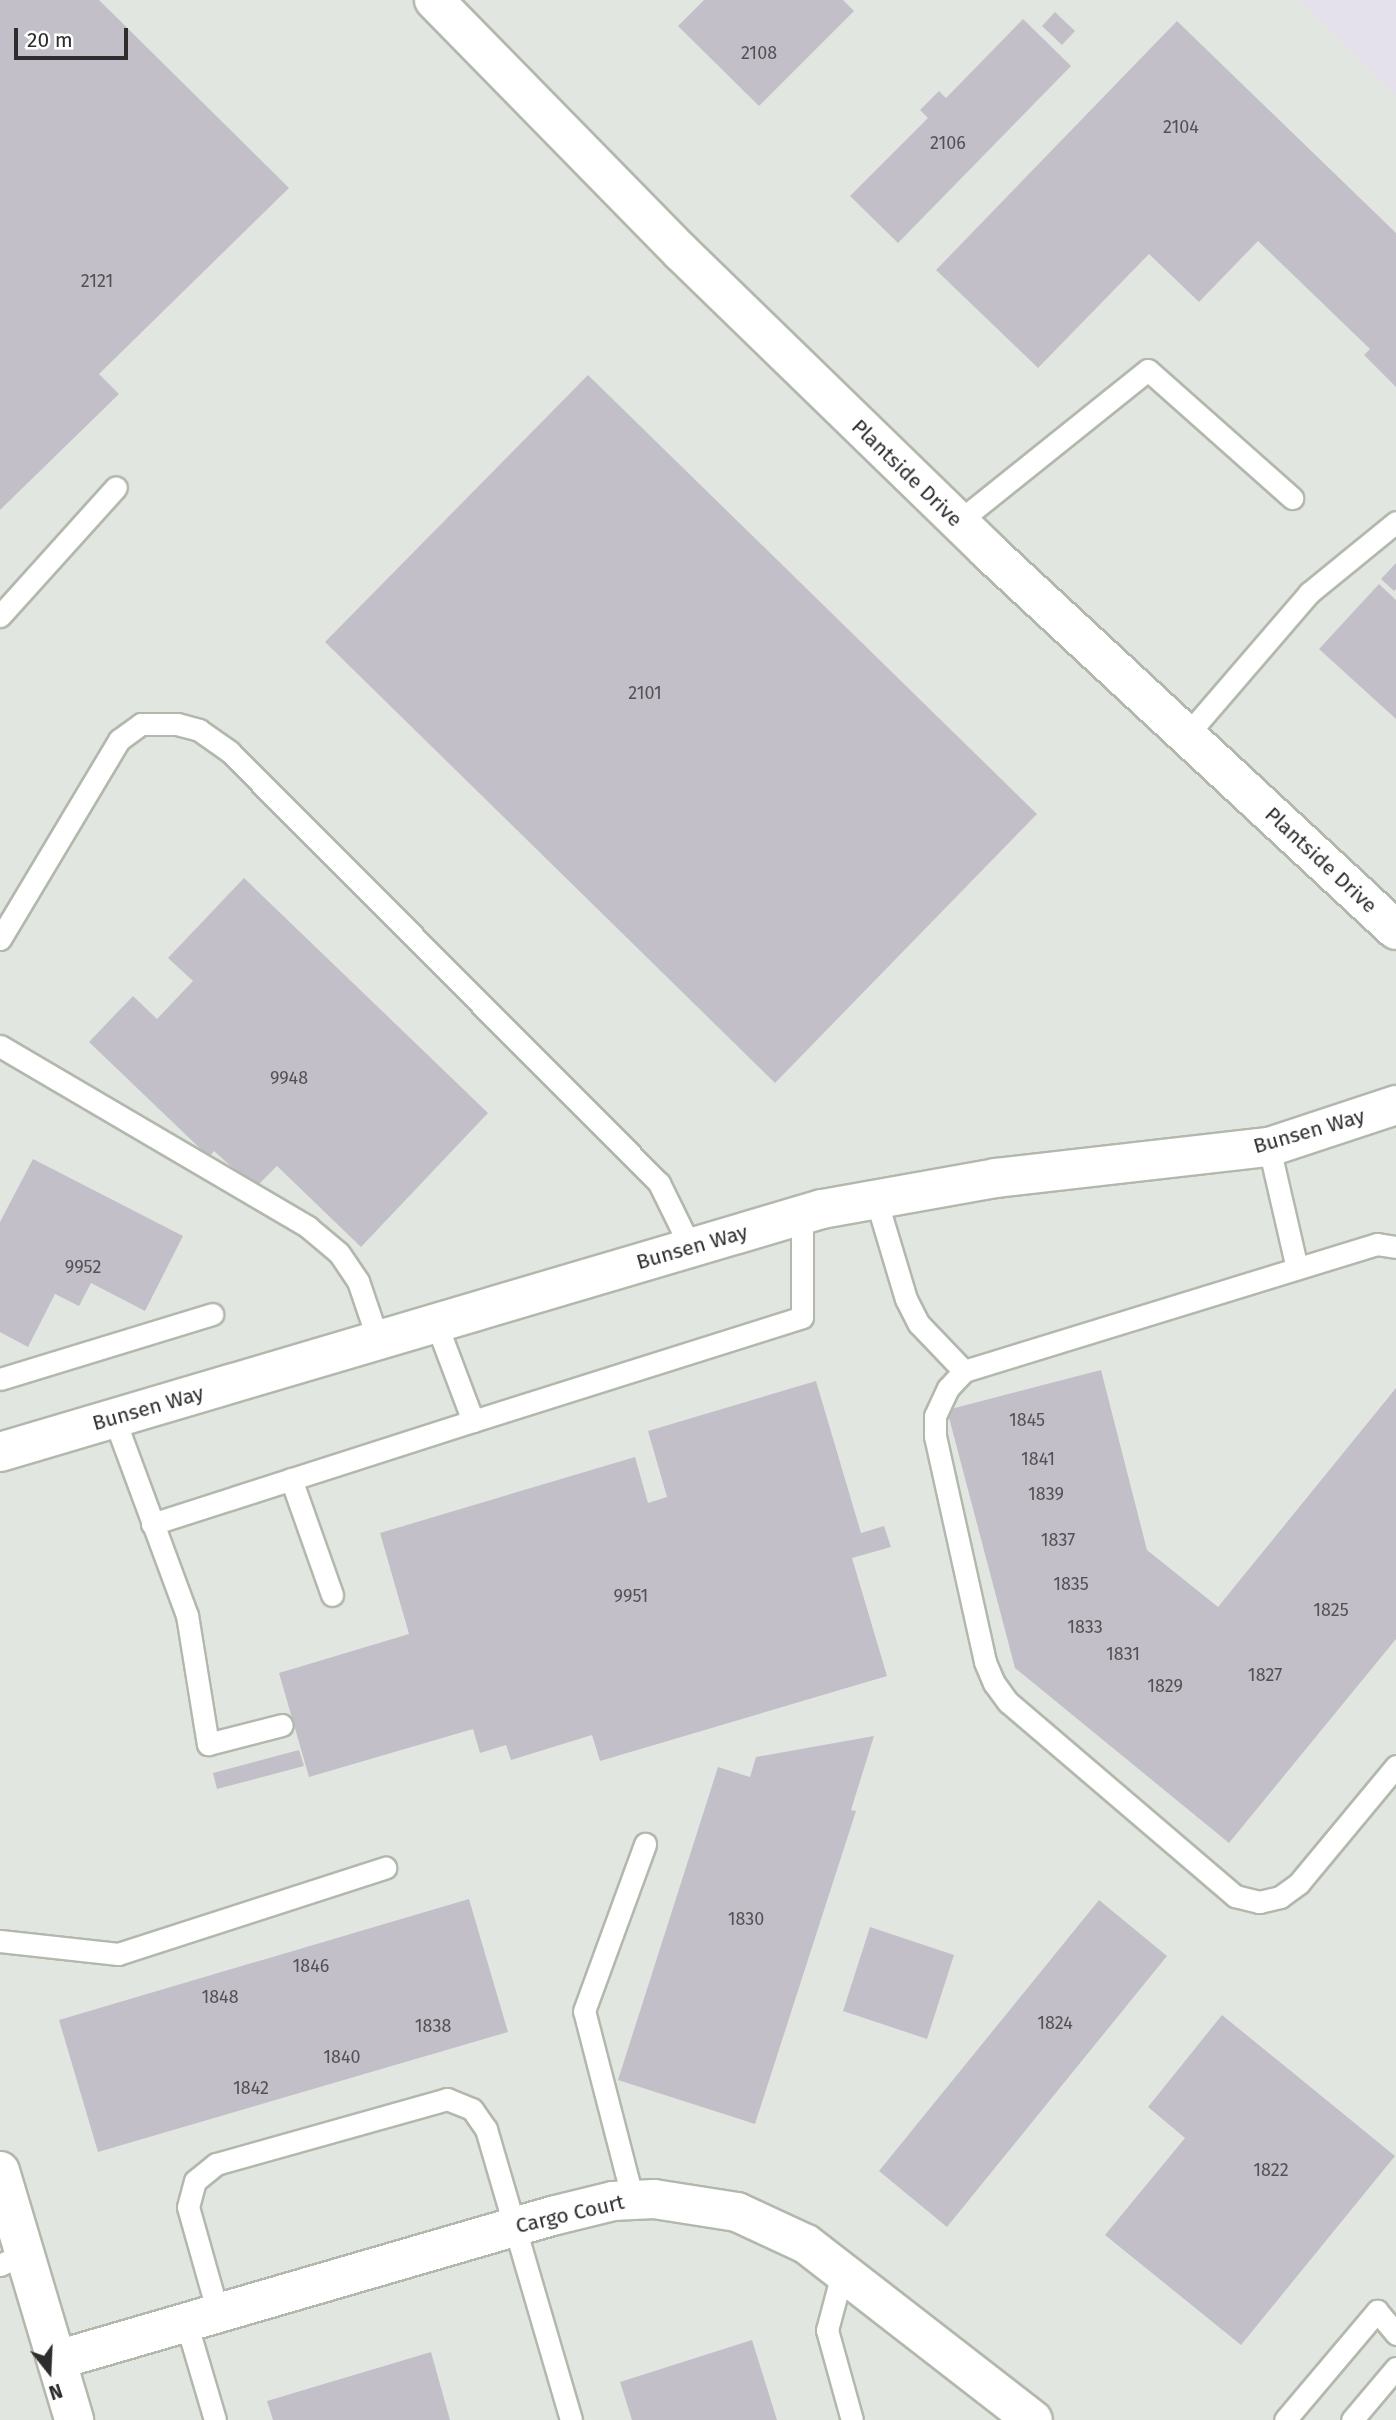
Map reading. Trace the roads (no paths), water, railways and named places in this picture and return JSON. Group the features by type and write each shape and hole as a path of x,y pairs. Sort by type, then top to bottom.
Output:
{"street":[{"name":"Plantside Drive","path":"434,0 691,262 958,522 1396,930"},
{"name":"Bunsen Way","path":"0,1452 802,1215 996,1178 1269,1147 1396,1105"},
{"path":"0,2171 12,2259 57,2360 74,2420"},
{"name":"Cargo Court","path":"57,2360 517,2226 633,2200 696,2203 737,2212 806,2244 843,2270 1033,2420"}],"lane":[{"path":"958,522 1148,370 1292,498"},
{"path":"0,616 116,487"},
{"path":"1187,735 1309,593 1396,522"},
{"path":"0,939 119,740 141,723 177,724 198,730 230,752 659,1183 691,1248"},
{"path":"0,1046 308,1227 340,1252 358,1281 378,1340"},
{"path":"1269,1147 1297,1268"},
{"path":"876,1199 914,1316 964,1371"},
{"path":"152,1524 802,1317 802,1215"},
{"path":"1396,1247 1377,1244 964,1371 948,1388 935,1416 935,1436 985,1662 1008,1702 1235,1896 1259,1902 1280,1896 1299,1883 1396,1766"},
{"path":"0,1379 212,1314"},
{"path":"436,1323 473,1421"},
{"path":"114,1418 187,1615 208,1744 282,1725"},
{"path":"291,1479 332,1595"},
{"path":"633,2200 584,2011 645,1844"},
{"path":"0,1941 118,1954 386,1868"},
{"path":"215,2420 188,2207 195,2181 216,2164 447,2099 472,2109 486,2129 517,2226 571,2420"},
{"path":"843,2270 827,2330 852,2420"},
{"path":"1285,2420 1377,2311 1396,2334"},
{"path":"1352,2420 1396,2368"}]}
